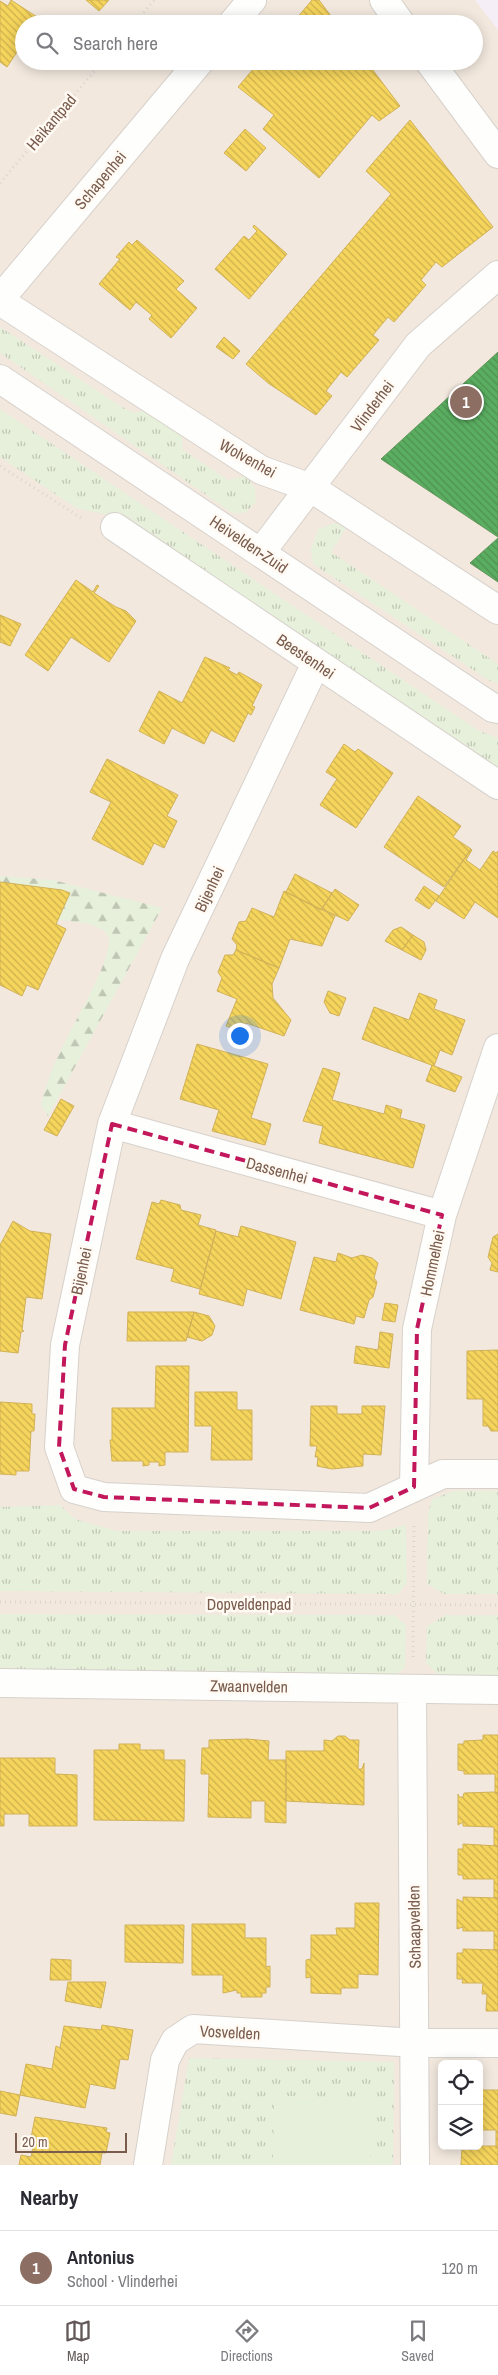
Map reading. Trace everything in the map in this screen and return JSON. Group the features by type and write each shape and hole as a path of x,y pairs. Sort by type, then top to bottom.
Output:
{"street":[{"path":"240,15 252,0"},
{"path":"384,0 395,15"},
{"name":"Schapenhei","path":"0,300 192,70"},
{"path":"436,70 498,154"},
{"name":"Vlinderhei","path":"261,552 418,345 498,275"},
{"name":"Wolvenhei","path":"0,300 261,470 311,488 498,610"},
{"name":"Heivelden-Zuid","path":"0,379 493,708 498,709"},
{"name":"Beestenhei","path":"115,527 498,785"},
{"name":"Bijenhei","path":"316,663 175,959 112,1124 65,1345 59,1447 74,1489 104,1497 369,1508 442,1474 498,1474"},
{"name":"Hommelhei","path":"414,1488 417,1329 442,1215 498,1048"},
{"name":"Dassenhei","path":"112,1124 442,1215"},
{"name":"Zwaanvelden","path":"0,1683 498,1690"},
{"name":"Schaapvelden","path":"412,1689 416,2043 415,2165"},
{"name":"Vosvelden","path":"148,2165 165,2060 175,2041 193,2029 416,2043 498,2043"}],"path":[{"path":"142,15 154,0"},
{"name":"Heikantpad","path":"0,183 95,70"},
{"path":"0,466 80,518 115,527"},
{"path":"412,1689 415,1605 414,1488"},
{"name":"Dopveldenpad","path":"0,1602 498,1606"}],"highlighted area":[{"path":"112,1124 442,1215 417,1329 414,1487 369,1508 104,1497 74,1489 59,1447 65,1345"}],"shaded area":[{"path":"0,0 498,0 498,2165 0,2165"},
{"path":"475,0 498,0 498,30"}],"green space":[{"path":"0,327 122,407 135,413 145,410 181,432 183,450 228,480 247,476 255,489 256,502 246,512 234,514 0,353"},
{"path":"0,409 479,731 498,738 498,770 123,518 76,508 0,457"},
{"path":"335,523 346,528 331,552 498,664 498,683 490,681 313,564 311,550 318,529"},
{"path":"0,876 53,880 162,908 48,1116 41,1105 45,1090 62,1047 100,972 109,944 109,937 103,930 90,924 0,912"},
{"path":"454,1491 498,1491 498,1594 444,1594 427,1584 428,1513 432,1499"},
{"path":"60,1505 75,1519 116,1531 381,1531 406,1525 407,1582 398,1594 0,1591 0,1507"},
{"path":"0,1614 394,1615 406,1625 405,1668 392,1677 0,1676"},
{"path":"446,1615 498,1615 498,1678 442,1678 426,1663 427,1626"},
{"path":"189,2058 394,2062 393,2165 370,2165 371,2098 275,2096 273,2165 171,2165"},
{"path":"274,2096 371,2098 370,2165 273,2165"}],"building: Homes":[{"path":"11,0 34,15 15,15 15,55 7,67 0,62 0,1 8,6"},
{"path":"86,0 109,0 99,11"},
{"path":"312,0 319,0 330,15 300,15"},
{"path":"252,70 373,70 400,106 379,121 372,115 319,178 263,129 274,115 238,87"},
{"path":"410,120 493,227 442,267 436,262 421,280 426,285 394,322 388,317 373,335 379,340 347,377 341,372 326,391 332,396 316,415 268,383 246,364 391,194 366,171"},
{"path":"245,129 266,148 246,171 224,153"},
{"path":"254,225 287,254 249,299 215,269 244,236 249,240 257,231 253,227"},
{"path":"137,240 184,281 176,289 197,308 171,338 149,319 152,315 136,302 130,310 99,284 120,259 116,257 129,242 132,245"},
{"path":"224,337 240,351 233,359 216,347"},
{"path":"76,580 93,592 97,585 99,586 94,593 126,611 136,621 109,662 71,637 48,671 25,655"},
{"path":"0,615 21,624 10,646 0,642"},
{"path":"205,657 230,668 228,670 237,675 239,672 262,685 252,706 255,707 251,715 248,713 234,742 211,730 204,744 172,728 164,744 139,731 159,691 182,703"},
{"path":"344,744 355,752 358,749 393,773 356,828 320,805 337,779 326,772"},
{"path":"107,759 178,795 167,816 177,821 164,848 154,843 143,865 92,839 111,802 90,792"},
{"path":"418,796 461,826 453,837 471,849 444,887 384,847"},
{"path":"471,849 466,860 480,870 493,851 496,853 498,851 498,918 475,902 464,919 436,901"},
{"path":"295,874 332,893 321,910 286,892"},
{"path":"0,882 62,890 70,893 56,924 66,929 38,990 27,985 22,996 0,985"},
{"path":"424,886 439,896 429,909 415,900"},
{"path":"335,889 359,905 348,921 322,909"},
{"path":"284,891 335,916 322,946 290,939 279,968 236,950 237,945 232,939 239,922 246,921 252,908 274,917"},
{"path":"401,927 413,935 402,950 385,941 393,930"},
{"path":"413,935 424,942 426,950 421,960 402,950"},
{"path":"236,950 279,968 272,984 273,998 291,1020 284,1036 246,1023 242,1032 226,1026 237,999 217,991 222,978 218,972 225,955 233,955"},
{"path":"328,991 346,998 339,1016 330,1013 324,1002"},
{"path":"419,993 437,1000 434,1009 465,1020 452,1055 440,1050 434,1066 362,1039 374,1007 409,1020"},
{"path":"197,1044 268,1064 251,1118 271,1124 265,1145 212,1131 219,1110 180,1099"},
{"path":"432,1065 462,1077 455,1092 426,1081"},
{"path":"323,1068 340,1073 332,1100 384,1114 386,1105 402,1110 400,1118 425,1125 413,1168 319,1143 323,1126 303,1121"},
{"path":"61,1099 74,1106 57,1136 44,1130"},
{"path":"161,1200 180,1205 181,1210 201,1215 198,1225 216,1230 200,1289 171,1281 174,1269 136,1259 152,1202 159,1204"},
{"path":"13,1221 30,1231 51,1234 42,1299 26,1297 22,1330 24,1331 21,1332 18,1353 0,1351 0,1245"},
{"path":"241,1226 296,1242 281,1299 247,1289 243,1306 199,1294 216,1231 238,1237"},
{"path":"498,1234 498,1272 490,1270 492,1263 488,1257 493,1237"},
{"path":"338,1253 352,1258 362,1255 372,1258 378,1263 374,1278 377,1282 373,1297 369,1300 364,1318 356,1316 354,1324 300,1310 314,1257 336,1262"},
{"path":"385,1303 398,1305 395,1322 382,1320"},
{"path":"128,1312 194,1312 186,1341 127,1341"},
{"path":"194,1312 209,1316 215,1326 212,1335 202,1341 187,1337"},
{"path":"380,1332 393,1334 389,1368 354,1363 356,1346 378,1350"},
{"path":"498,1350 498,1431 491,1431 488,1426 483,1426 483,1399 467,1399 467,1351"},
{"path":"156,1366 189,1366 188,1452 165,1452 165,1465 159,1466 159,1462 149,1462 149,1465 143,1466 143,1461 112,1461 110,1440 112,1440 112,1408 155,1408"},
{"path":"195,1392 237,1392 237,1410 252,1410 252,1460 211,1460 212,1426 195,1426"},
{"path":"0,1402 32,1404 32,1414 35,1414 34,1431 31,1431 29,1471 16,1471 16,1475 0,1474"},
{"path":"311,1406 337,1406 337,1414 362,1414 362,1406 385,1406 381,1455 363,1454 363,1466 332,1469 317,1466 318,1457 315,1457 317,1446 310,1446"},
{"path":"483,1735 498,1735 498,1793 495,1793 495,1774 464,1774 464,1771 458,1770 458,1744 464,1744 464,1741 483,1740"},
{"path":"338,1736 345,1736 350,1740 359,1740 358,1769 362,1769 364,1763 364,1805 286,1801 286,1751 324,1751 324,1740 332,1741"},
{"path":"247,1739 269,1741 268,1760 286,1760 286,1823 265,1822 265,1801 251,1801 251,1818 208,1817 209,1774 201,1774 202,1748 209,1748 209,1740"},
{"path":"119,1744 140,1744 140,1750 164,1750 164,1760 185,1760 184,1821 94,1820 94,1750 119,1750"},
{"path":"0,1758 55,1758 55,1774 77,1775 77,1826 29,1826 29,1814 4,1814 4,1826 0,1826"},
{"path":"464,1793 498,1793 498,1846 494,1846 494,1827 463,1826 463,1822 458,1825 458,1794 459,1797 463,1797"},
{"path":"463,1844 498,1846 498,1898 494,1898 494,1879 463,1879 463,1875 458,1875 458,1849 463,1849"},
{"path":"463,1897 498,1898 498,1950 494,1950 494,1931 463,1931 463,1927 457,1929 457,1899 463,1902"},
{"path":"355,1903 379,1903 378,1975 358,1974 358,1988 341,1988 341,1994 311,1993 311,1977 306,1978 306,1960 311,1959 311,1935 337,1935 336,1928 355,1928"},
{"path":"192,1924 245,1924 245,1938 266,1938 266,1967 270,1966 270,1987 266,1987 266,1993 262,1993 262,1997 241,1997 241,1993 237,1993 237,1990 223,1993 223,1975 192,1975"},
{"path":"125,1925 184,1925 183,1963 125,1962"},
{"path":"463,1949 498,1950 498,2011 486,2011 487,1994 482,1994 483,1983 462,1983 463,1979 457,1979 457,1953 463,1953"},
{"path":"51,1959 71,1960 71,1980 50,1980"},
{"path":"68,1982 106,1982 101,2008 65,2001"},
{"path":"102,2025 133,2030 128,2060 120,2059 115,2089 90,2084 85,2108 20,2095 26,2064 52,2069 56,2046 60,2048 64,2026 101,2030"},
{"path":"483,2090 498,2090 498,2148 496,2148 496,2130 483,2130"},
{"path":"0,2091 20,2095 16,2116 0,2113"},
{"path":"35,2117 107,2128 106,2132 110,2133 106,2153 102,2153 100,2165 19,2165 21,2155 31,2157 35,2138 31,2138"},
{"path":"483,2146 496,2146 498,2148 498,2165 461,2165 462,2150 483,2150"}],"building: Public":[{"path":"498,352 498,537 381,459"},
{"path":"498,538 498,582 470,563"}],"place":[{"name":"Antonius","path":"466,402"}]}
